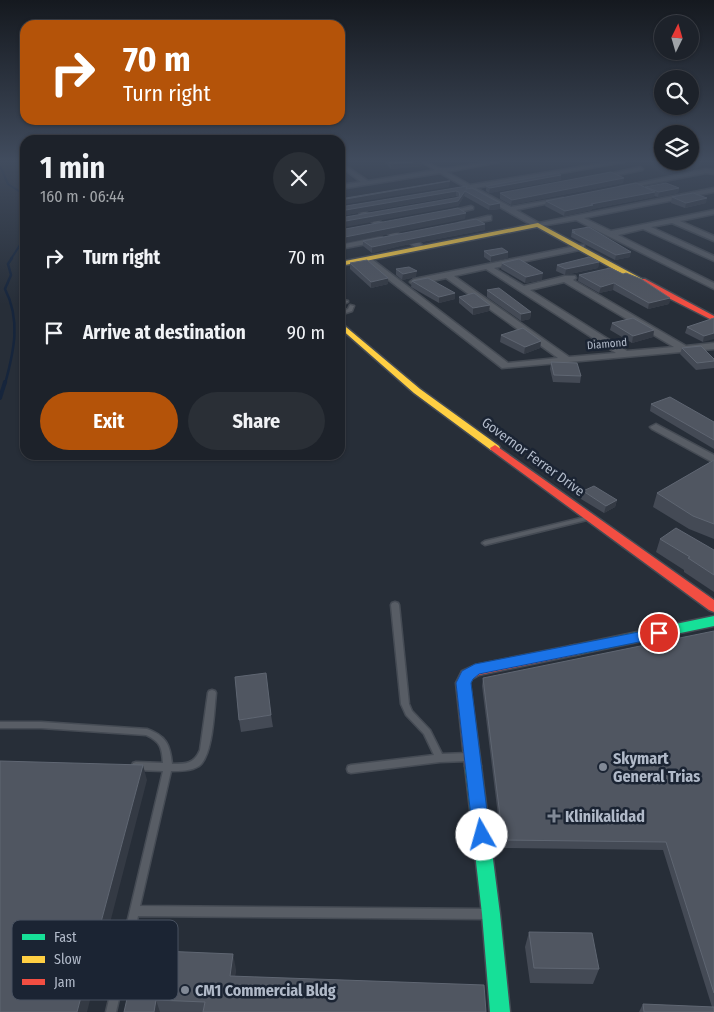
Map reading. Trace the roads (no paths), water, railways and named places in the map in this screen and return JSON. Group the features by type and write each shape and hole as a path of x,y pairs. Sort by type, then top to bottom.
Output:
{"street":[{"path":"356,209 368,215 377,225 397,236 398,240 417,249"},
{"path":"435,215 465,209"},
{"path":"452,225 488,218 473,209"},
{"path":"510,209 714,319"},
{"path":"345,263 610,209"},
{"path":"610,234 714,212"},
{"path":"358,217 377,214"},
{"path":"699,216 714,222"},
{"path":"577,217 714,286"},
{"path":"673,221 714,239"},
{"path":"377,225 390,223"},
{"path":"644,227 714,259"},
{"path":"345,246 416,232"},
{"path":"366,259 400,285 580,247"},
{"path":"488,266 626,355"},
{"path":"600,271 618,267"},
{"path":"447,275 567,360"},
{"path":"523,289 582,275"},
{"path":"564,279 684,349"},
{"name":"Diamond","path":"400,285 504,365 510,366 714,346"},
{"name":"Governor Ferrer Drive","path":"345,328 417,391 714,607"},
{"path":"656,427 714,460"},
{"path":"500,1012 491,914 463,683 467,675 475,670 714,621"}],"lane":[{"path":"345,312 350,310 352,306"},
{"path":"485,543 590,517"},
{"path":"395,604 405,704 409,713 427,732 440,758"},
{"path":"128,765 186,767 194,765 203,755 206,748 212,694"},
{"path":"0,725 41,725 147,732 159,737 166,747 168,766 132,920"},
{"path":"351,769 440,758 472,757"},
{"path":"134,911 491,914"}],"waterway":[{"path":"11,259 20,245"},
{"path":"5,384 14,336 13,312 5,289 11,275 8,264 12,258"},
{"path":"0,398 5,382"}],"place":[{"name":"Skymart General Trias","path":"603,767"},
{"name":"Klinikalidad","path":"554,816"},
{"name":"CM1 Commercial Bldg","path":"185,990"}]}
